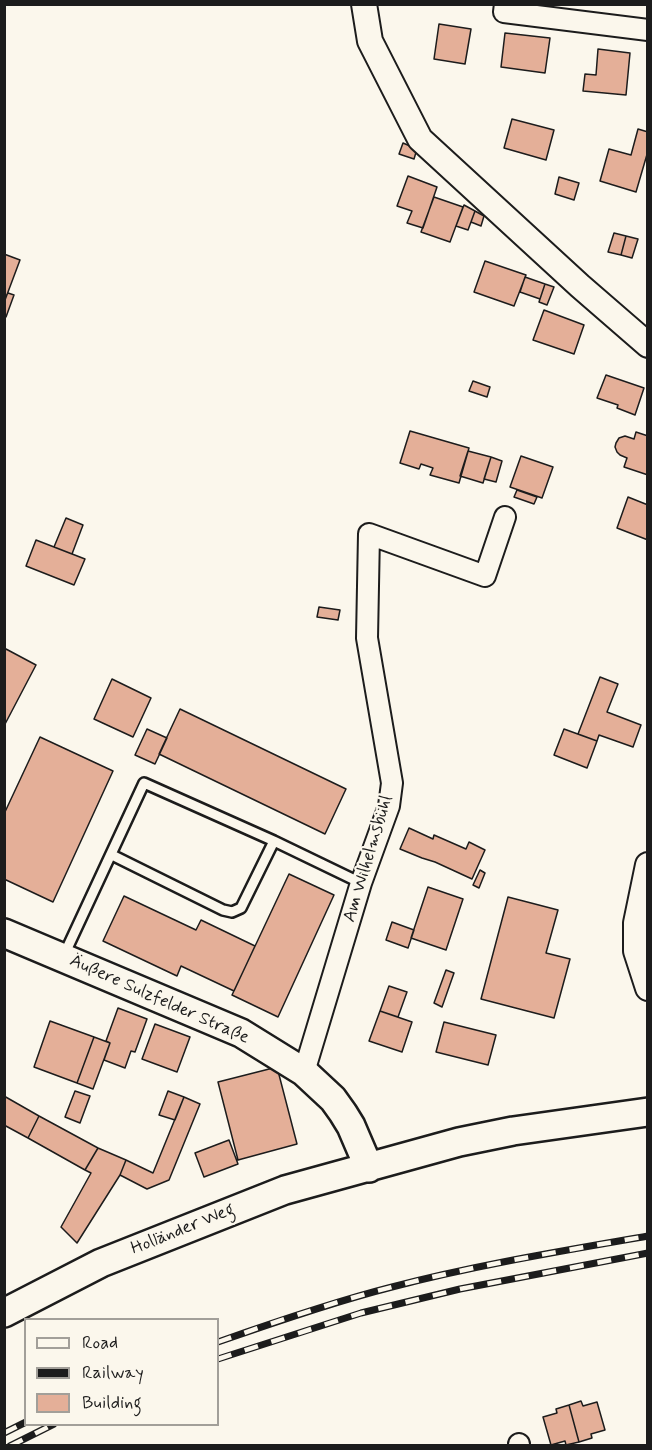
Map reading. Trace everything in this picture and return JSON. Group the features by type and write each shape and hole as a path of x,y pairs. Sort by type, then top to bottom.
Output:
{"main road":[{"name":"Äußere Sulzfelder Straße","path":"4,933 242,1033 303,1072 333,1099 343,1113 369,1168"},
{"path":"369,1168 459,1142 513,1131 648,1112"},
{"name":"Holländer Weg","path":"4,1312 112,1258 285,1190 369,1168"}],"street":[{"path":"364,4 370,41 420,139 580,286 648,345"},
{"path":"505,4 504,12 648,30"},
{"name":"Am Wilhelmsbühl","path":"303,1072 361,883 389,806 392,783 367,638 369,534 484,576 505,517"},
{"path":"647,868 636,923 636,951 648,988"}],"lane":[{"path":"63,958 144,783 361,883"},
{"path":"112,855 222,910 232,912 241,908 274,841"}],"building":[{"path":"439,24 471,29 465,64 434,59"},
{"path":"505,33 550,38 545,73 501,67"},
{"path":"598,49 630,53 626,95 583,91 585,74 596,75"},
{"path":"512,119 554,130 546,160 504,148"},
{"path":"638,129 648,132 648,151 636,192 600,181 609,149 631,155"},
{"path":"403,143 417,149 414,159 399,154"},
{"path":"408,176 437,187 423,228 407,223 412,211 397,206"},
{"path":"559,177 579,183 574,200 555,194"},
{"path":"434,197 463,207 450,242 421,232"},
{"path":"464,205 475,211 468,230 456,226"},
{"path":"475,211 484,216 481,226 471,222"},
{"path":"614,233 626,236 621,255 608,252"},
{"path":"626,236 638,239 632,258 621,255"},
{"path":"4,254 20,260 5,300 4,299"},
{"path":"485,261 526,275 514,306 474,292"},
{"path":"525,277 545,284 540,299 520,292"},
{"path":"545,284 554,287 547,305 539,302"},
{"path":"8,293 14,295 6,317 4,317 4,299"},
{"path":"544,310 584,325 574,354 533,340"},
{"path":"606,375 644,388 635,415 617,408 618,405 597,398"},
{"path":"473,381 490,387 487,397 469,391"},
{"path":"410,431 469,448 459,483 430,475 433,468 421,464 419,469 400,463"},
{"path":"636,432 648,436 648,475 624,467 627,458 620,455 615,447 619,438 625,436 634,439"},
{"path":"468,451 491,457 483,483 460,476"},
{"path":"521,456 553,467 542,498 510,487"},
{"path":"491,457 502,461 496,482 484,479"},
{"path":"517,490 537,497 534,504 514,497"},
{"path":"628,497 648,505 648,540 617,528"},
{"path":"66,518 83,525 72,554 54,547"},
{"path":"36,540 85,559 74,585 26,566"},
{"path":"319,607 340,610 338,620 317,617"},
{"path":"6,649 36,665 4,726 4,652"},
{"path":"600,677 618,684 607,712 641,725 633,747 599,735 597,741 578,734"},
{"path":"112,679 151,698 133,737 94,719"},
{"path":"180,709 346,789 325,834 159,754"},
{"path":"147,729 167,738 155,764 135,755"},
{"path":"564,729 597,741 587,768 554,755"},
{"path":"40,737 113,771 53,902 4,879 4,814"},
{"path":"409,828 433,839 434,835 466,849 469,842 485,850 472,879 400,849"},
{"path":"480,870 485,873 479,888 473,885"},
{"path":"289,874 334,895 278,1017 232,995"},
{"path":"428,887 463,899 446,950 411,938"},
{"path":"124,896 196,930 201,920 255,946 234,991 181,966 177,976 103,941"},
{"path":"508,897 558,910 546,953 570,959 554,1018 481,999"},
{"path":"392,922 414,930 408,948 386,940"},
{"path":"446,970 454,973 442,1007 434,1003"},
{"path":"389,986 407,992 398,1017 380,1011"},
{"path":"118,1008 147,1019 135,1052 131,1051 125,1068 104,1060 110,1043 106,1041"},
{"path":"380,1011 412,1022 402,1052 369,1041"},
{"path":"50,1021 94,1037 77,1083 34,1067"},
{"path":"444,1022 496,1035 488,1065 436,1052"},
{"path":"155,1024 190,1037 177,1072 142,1059"},
{"path":"94,1037 110,1043 93,1089 77,1083"},
{"path":"277,1067 297,1144 238,1160 218,1082"},
{"path":"75,1091 90,1096 80,1123 65,1117"},
{"path":"168,1091 184,1097 175,1120 159,1115"},
{"path":"4,1096 39,1116 28,1138 4,1125"},
{"path":"184,1097 200,1104 169,1180 147,1189 120,1175 126,1160 153,1173"},
{"path":"39,1116 98,1148 85,1170 28,1138"},
{"path":"229,1140 238,1164 204,1177 195,1153"},
{"path":"98,1148 126,1160 120,1175 77,1243 61,1227 91,1173 85,1170"},
{"path":"581,1401 583,1406 597,1402 605,1430 591,1434 592,1438 579,1442 569,1405"},
{"path":"569,1405 579,1442 566,1445 565,1441 551,1445 543,1417 557,1413 556,1409"}],"railway":[{"path":"219,1342 326,1306 424,1279 648,1236"},
{"path":"219,1359 361,1313 460,1289 648,1253"},
{"path":"4,1433 24,1423"},
{"path":"10,1446 50,1426"}]}
